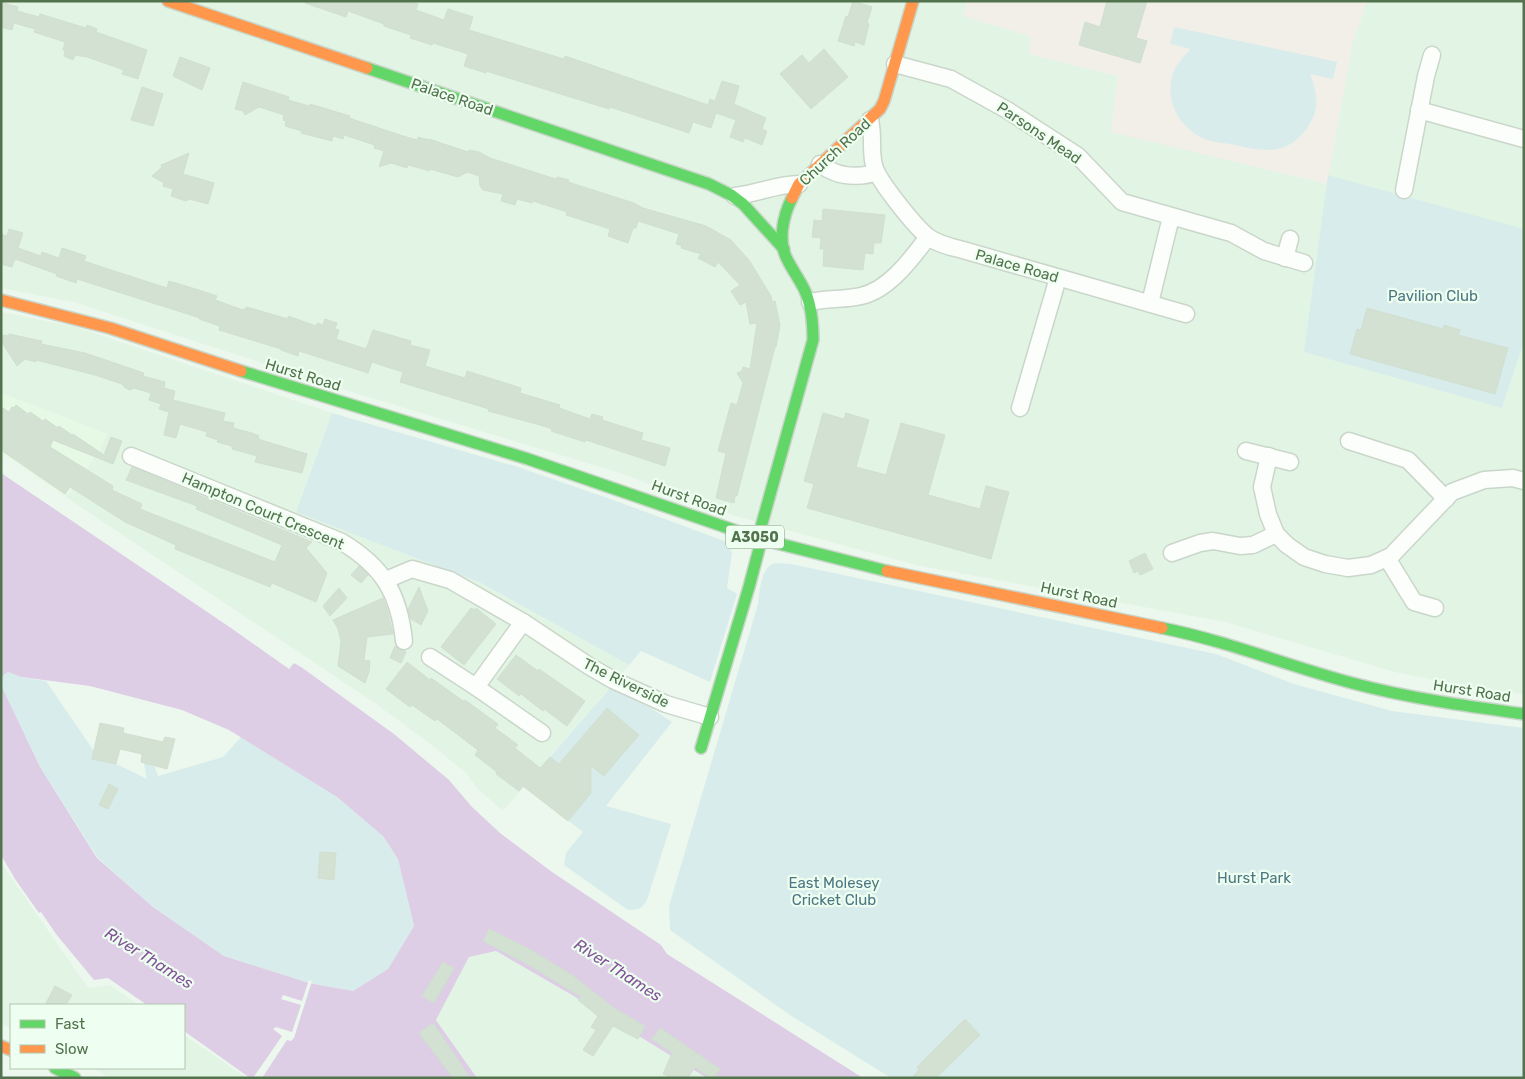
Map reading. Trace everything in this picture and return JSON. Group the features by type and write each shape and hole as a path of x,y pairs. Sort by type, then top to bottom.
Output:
{"main road":[{"name":"Palace Road","path":"168,1 709,184 734,196 749,208 776,242 784,249"},
{"name":"Church Road","path":"701,748 757,556 762,527 813,340 814,322 810,302 797,275 786,258 784,249 784,219 787,208 799,184 880,109 895,64 912,1"},
{"name":"Hurst Road","path":"1,300 61,314 109,328 305,392 495,448 600,482 760,539 865,566 1198,635 1230,643 1315,672 1386,691 1524,714"},
{"path":"56,1069 75,1078"}],"street":[{"path":"1404,190 1419,110 1432,55"},
{"name":"Parsons Mead","path":"895,64 951,79 1007,110 1078,156 1122,202 1231,233 1264,251 1304,264"},
{"path":"1419,110 1524,139"},
{"name":"Palace Road","path":"870,120 873,131 872,158 876,172 904,210 928,237 942,244 1186,314"},
{"path":"820,164 839,174 869,175 876,172"},
{"path":"734,196 790,184 799,184"},
{"path":"1150,303 1171,217"},
{"path":"810,302 856,297 870,293 903,268 928,237"},
{"path":"1285,258 1290,238"},
{"path":"1020,408 1058,278"},
{"path":"1349,441 1408,460 1446,499"},
{"path":"1246,450 1290,462"},
{"name":"Hampton Court Crescent","path":"131,456 342,542 357,551 386,580 398,607 404,641"},
{"path":"1268,456 1262,487 1268,514 1276,534 1304,557 1325,564 1348,568 1371,565 1392,556 1452,492 1484,480 1513,478 1524,481"},
{"path":"1172,553 1200,543 1213,541 1240,546 1253,545 1276,534"},
{"path":"1387,558 1414,602 1435,608"},
{"name":"The Riverside","path":"386,580 412,569 450,580 523,622 613,680 666,704 710,717"},
{"path":"476,687 523,622"},
{"path":"430,657 542,733"}],"shaded area":[{"path":"1,1 968,1 964,16 1031,36 1029,54 1118,76 1111,131 1327,184 1352,45 1367,1 1524,1 1524,694 1477,689 1395,672 1225,622 916,565 735,516 617,472 345,390 77,303 1,288"},
{"path":"968,1 1367,1 1352,45 1327,184 1111,132 1118,76 1029,54 1030,36 963,16"},
{"path":"1,312 76,327 332,413 296,511 481,583 629,665 503,811 478,789 466,773 375,703 66,497 100,450 107,434 1,393"},
{"path":"1,393 107,434 100,450 66,497 1,453"},
{"path":"1,863 88,988 109,985 138,1004 10,1004 10,1028 1,1024"},
{"path":"496,951 707,1078 477,1078 436,1020 469,957"},
{"path":"185,1036 247,1078 109,1078 96,1069 185,1069"}],"green space":[{"path":"1174,27 1337,62 1333,79 1310,74 1316,93 1315,113 1309,125 1293,143 1274,150 1264,150 1208,140 1195,134 1187,127 1175,110 1170,90 1171,79 1180,61 1191,49 1170,44"},
{"name":"Pavilion Club","path":"1328,175 1524,229 1524,342 1502,408 1304,352"},
{"path":"332,413 518,467 727,542 732,553 727,588 737,594 710,682 641,651 629,665 481,583 296,512"},
{"name":"Hurst Park","path":"775,563 791,564 1216,654 1294,684 1392,711 1524,728 1524,1078 891,1078 790,1015 670,930 669,906 758,604 760,586 766,570"},
{"path":"8,672 21,677 46,681 96,754 147,779 143,759 153,762 158,776 223,757 241,737 337,797 383,836 398,859 414,926 388,969 353,991 309,983 224,956 153,907 98,858 40,767 1,685 1,677"},
{"path":"610,688 651,708 672,722 606,806 671,824 647,900 641,907 634,910 628,910 564,865 566,853 583,832 524,787"}],"water":[{"name":"River Thames","path":"1,473 289,669 294,663 301,667 394,734 449,780 472,807 500,833 552,872 661,945 667,954 863,1078 707,1078 496,951 469,957 436,1020 477,1078 250,1078 185,1032 185,1004 146,1004 108,978 94,980 56,934 41,912 39,913 15,879 1,855 1,685 40,767 97,858 153,907 224,956 309,983 353,991 388,969 414,926 398,859 383,836 337,797 229,730 182,710 90,686 21,677 8,672 1,677"}],"pier":[{"path":"309,980 312,981 294,1038 291,1041 287,1040 262,1078 253,1078 282,1036 273,1029 276,1027 292,1032 301,1005 281,999 283,995 302,1001"}],"building":[{"path":"305,1 410,1 418,4 416,10 444,20 448,9 473,17 469,30 564,59 565,56 708,105 710,99 715,101 722,81 739,86 734,104 766,118 762,129 767,131 762,145 745,138 743,142 730,137 736,120 716,113 711,128 693,122 689,133 610,107 609,109 464,66 468,54 410,38 411,35 348,11 346,17 305,3"},
{"path":"853,1 872,7 867,23 869,24 864,45 855,42 854,46 838,41"},
{"path":"1107,1 1147,1 1136,38 1147,41 1140,63 1079,45 1085,22 1100,27"},
{"path":"1,2 18,7 17,11 39,17 40,14 86,28 87,25 97,29 96,32 147,50 138,79 122,74 124,70 87,57 75,55 73,60 64,56 65,42 34,32 35,29 14,23 12,30 1,27"},
{"path":"824,49 848,77 811,109 780,74 802,55 809,63"},
{"path":"180,57 210,68 202,90 173,76"},
{"path":"243,82 289,97 288,100 309,106 310,104 350,116 349,118 403,136 417,140 418,137 429,139 468,152 469,150 479,152 490,158 556,179 557,177 569,180 568,182 634,203 643,208 706,226 731,240 749,260 771,296 772,302 775,301 780,325 776,347 734,503 716,498 726,453 718,451 731,403 737,405 743,383 737,373 742,371 743,367 750,369 757,323 750,324 746,302 740,305 731,291 740,285 718,262 715,267 698,258 701,254 681,248 682,246 676,244 679,234 638,221 636,228 633,228 628,243 608,236 610,229 566,215 567,212 533,201 532,203 517,199 515,205 501,201 503,194 483,190 480,186 479,176 467,172 458,177 408,165 407,168 391,163 379,167 384,151 374,148 375,145 344,135 343,139 333,136 332,141 301,133 302,131 285,126 284,115 259,107 245,115 243,111 235,109"},
{"path":"142,87 163,94 153,126 131,120"},
{"path":"189,153 183,174 214,183 208,204 189,199 186,201 171,196 173,189 163,186 164,183 152,176 162,167 161,165"},
{"path":"823,209 885,215 881,243 874,243 873,254 865,253 863,270 823,266 824,249 820,249 821,238 812,237 814,220 822,221"},
{"path":"9,229 23,233 18,248 41,256 42,252 59,258 62,248 86,256 84,261 167,288 169,281 199,290 217,296 215,300 243,310 247,307 288,319 288,316 316,326 317,323 323,325 325,319 337,323 335,329 339,330 336,339 366,349 373,330 411,341 410,345 430,350 425,366 465,378 467,371 521,388 520,393 560,405 559,408 590,419 592,414 603,417 602,420 643,433 641,440 670,448 665,466 400,382 403,372 372,362 368,373 299,351 298,356 219,330 220,326 200,318 77,279 76,283 15,259 12,267 1,264 1,234 7,236"},
{"path":"1367,308 1443,329 1444,325 1460,330 1458,335 1508,348 1495,394 1350,354 1357,329 1361,330"},
{"path":"9,334 42,341 41,344 85,353 144,373 143,376 165,382 164,388 175,391 173,400 225,413 223,421 234,423 233,428 259,436 258,439 307,454 302,473 255,462 257,456 232,449 232,446 217,442 218,440 206,436 207,432 180,424 176,438 164,435 169,412 159,409 161,404 149,400 151,393 134,388 130,390 122,384 95,375 36,360 36,362 25,359 17,366 1,341 1,335 9,336"},
{"path":"16,405 28,414 30,412 43,421 45,419 58,428 59,426 104,455 111,437 122,441 113,464 53,440 50,447 113,486 112,490 142,504 140,509 275,562 282,545 196,509 197,506 126,480 132,467 312,542 306,548 327,573 316,602 272,583 270,587 175,549 176,545 125,522 70,487 65,494 1,450 1,407 9,412"},
{"path":"823,413 844,419 846,413 869,420 856,467 886,475 901,423 945,435 928,495 980,509 986,486 1009,492 991,559 807,508 814,484 804,481"},
{"path":"1145,553 1153,569 1140,575 1138,571 1134,573 1129,561"},
{"path":"359,566 368,575 361,583 351,575"},
{"path":"419,587 428,611 421,625 411,619 408,609"},
{"path":"339,588 347,598 330,616 323,606"},
{"path":"383,598 393,634 367,637 364,660 370,661 365,683 338,666 341,642 338,629 333,620"},
{"path":"471,608 475,610 476,608 496,624 464,665 441,647"},
{"path":"395,646 406,652 401,663 390,658"},
{"path":"516,655 585,701 567,726 521,694 519,696 497,679"},
{"path":"407,662 430,680 431,678 498,724 495,728 518,745 515,748 540,768 550,757 559,764 607,708 639,735 604,776 591,766 591,793 568,821 523,786 519,791 496,774 497,772 475,755 478,750 437,719 435,721 412,705 410,707 386,689"},
{"path":"100,723 124,728 123,733 163,742 165,737 175,739 167,769 141,762 142,754 120,749 116,764 92,759"},
{"path":"109,784 118,789 108,809 99,805"},
{"path":"320,852 336,853 334,880 318,878"},
{"path":"489,929 531,950 572,975 614,1008 645,1026 638,1039 613,1026 593,1056 583,1050 596,1030 591,1027 598,1016 578,1000 581,997 527,964 483,941"},
{"path":"443,962 454,968 434,1003 422,996"},
{"path":"55,986 72,995 67,1004 46,1004"},
{"path":"965,1019 980,1035 936,1078 912,1078 919,1070 917,1067"},
{"path":"433,1023 470,1078 453,1078 419,1033"},
{"path":"660,1028 720,1069 714,1078 710,1078 695,1067 688,1078 671,1078 663,1074 672,1053 652,1039"}],"traffic: fast":[{"path":"367,68 709,184 731,195 743,204 784,249"},
{"path":"701,748 749,587 759,549 761,527 813,340 812,315 809,303 803,287 788,261 783,246 782,229 792,198"},
{"path":"241,371 528,459 760,539 887,571"},
{"path":"1162,628 1186,633 1328,676 1394,693 1524,714"},
{"path":"57,1069 75,1078"}],"traffic: slow":[{"path":"168,1 367,68"},
{"path":"792,198 799,184 880,109 913,1"},
{"path":"1,300 110,328 241,371"},
{"path":"887,571 1162,628"},
{"path":"1,1046 10,1050"}],"park label":[{"name":"East Molesey Cricket Club","path":"834,892"}]}
